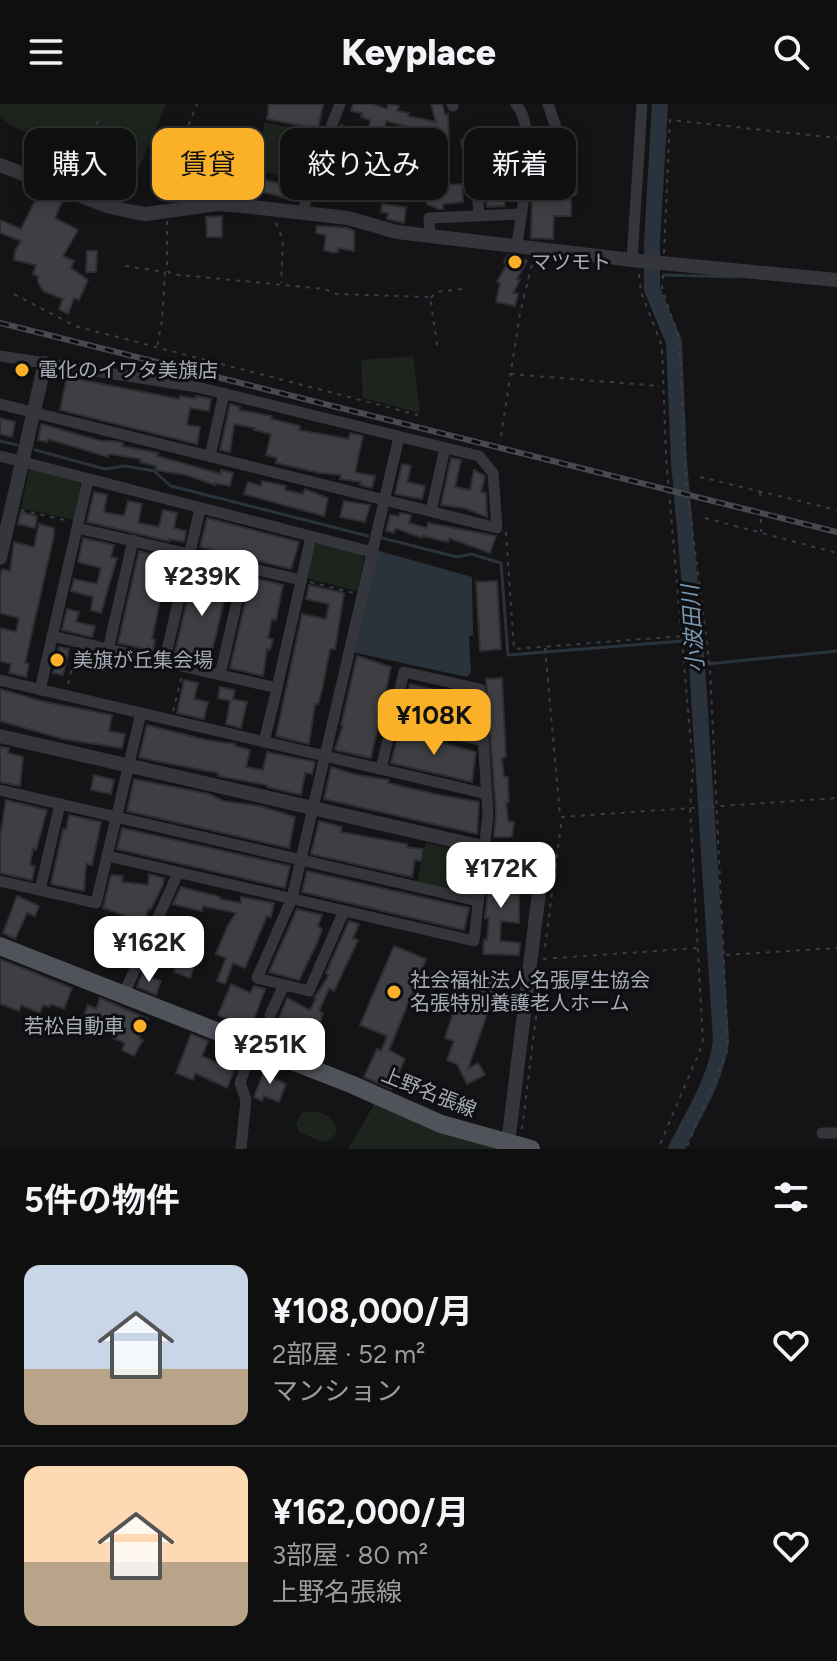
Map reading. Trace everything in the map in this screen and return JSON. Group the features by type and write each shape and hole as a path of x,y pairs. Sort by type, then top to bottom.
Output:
{"main road":[{"name":"上野名張線","path":"0,946 353,1085 441,1124 531,1149"}],"street":[{"path":"331,128 340,104"},
{"path":"516,104 523,113 526,128"},
{"path":"548,104 556,128"},
{"path":"637,260 642,104"},
{"path":"0,165 24,174"},
{"path":"92,200 146,214 218,204 274,209 348,218 397,232 662,264 837,280"},
{"path":"303,213 304,200"},
{"path":"478,200 479,216"},
{"path":"517,245 523,200"},
{"path":"430,236 429,218 521,214"},
{"path":"0,356 197,387 482,457 493,473 497,528 0,404"},
{"path":"0,558 45,363"},
{"path":"210,456 224,393"},
{"path":"344,911 309,991 257,978 292,898 399,437"},
{"path":"431,511 445,448"},
{"path":"0,456 372,552"},
{"path":"40,690 88,480"},
{"path":"164,663 200,509"},
{"path":"78,526 301,580"},
{"path":"264,742 311,537"},
{"path":"108,650 133,540"},
{"path":"220,675 245,567"},
{"path":"52,636 277,688"},
{"path":"108,856 474,941 487,794 480,689 404,672 381,769"},
{"path":"0,680 487,794"},
{"path":"0,881 96,903 141,713"},
{"path":"393,721 484,741"},
{"path":"0,736 484,848 512,855 527,864 539,892 508,1143"},
{"path":"0,806 2,791 478,901"},
{"path":"40,890 60,804"},
{"path":"123,996 178,873"},
{"path":"270,1015 284,985"},
{"path":"241,1149 246,1099 240,1083 253,1047"},
{"path":"822,1133 837,1133"}],"path":[{"path":"146,214 158,201 197,104"},
{"path":"96,128 99,117"},
{"path":"686,1149 728,1049 710,668 686,480 679,338 662,289 670,120 837,138"},
{"path":"274,209 274,218 283,240 281,284"},
{"path":"156,348 162,321 167,212"},
{"path":"501,436 520,313 535,253"},
{"path":"637,260 641,292 662,346 666,457 693,768 690,808 703,1043 658,1149"},
{"path":"125,266 166,271 176,276 324,289 336,294 431,298"},
{"path":"438,350 431,298 436,292 462,289"},
{"path":"14,294 75,326 418,415"},
{"path":"509,374 660,386"},
{"path":"700,477 837,510"},
{"path":"760,492 761,502"},
{"path":"19,510 78,526"},
{"path":"705,518 837,553"},
{"path":"761,519 761,533"},
{"path":"506,521 514,649 682,637"},
{"path":"301,580 357,593"},
{"path":"65,696 78,642"},
{"path":"522,1129 562,817 559,815 545,647"},
{"path":"171,720 183,667"},
{"path":"562,817 837,798"},
{"path":"543,959 699,948"},
{"path":"724,955 837,948"}],"shaded area":[{"path":"0,104 166,104 156,128 152,128 152,138 136,176 136,128 24,128 24,131 0,116"},
{"path":"265,122 290,128 280,128 280,176 264,172"},
{"path":"413,356 420,413 363,398 361,360"},
{"path":"34,469 79,483 81,488 74,520 21,508 29,471"},
{"path":"318,543 362,554 364,559 357,591 306,578 314,545"},
{"path":"376,550 472,577 473,635 469,636 471,673 467,677 352,652"},
{"path":"426,843 475,854 478,857 475,891 468,895 417,882"},
{"path":"378,1098 509,1149 348,1149"},
{"path":"310,1111 331,1119 337,1132 331,1139 323,1142 299,1132 296,1124 302,1113"}],"building":[{"path":"269,104 323,104 318,128 267,119"},
{"path":"353,104 372,104 387,109 388,104 399,106 397,111 409,113 408,116 436,122 431,104 442,104 445,115 448,114 449,137 448,128 412,128 386,121 385,128 369,128 370,120 361,117 362,113 351,111"},
{"path":"264,180 280,183 280,196 264,192"},
{"path":"462,184 463,202 443,204 443,209 427,204 427,200 448,200 448,185"},
{"path":"36,200 57,200 62,202 55,218 78,230 63,256 74,261 71,268 88,280 79,300 74,298 68,314 59,309 63,299 43,291 38,276 33,274 36,265 14,260 21,241 0,233 0,220 21,229"},
{"path":"486,200 504,200 505,206 487,207"},
{"path":"532,200 571,200 571,216 554,216 553,239 531,238"},
{"path":"382,204 406,207 404,223 387,219 388,213 381,212"},
{"path":"222,216 222,237 207,237 206,217"},
{"path":"317,226 354,231 354,251 338,248 338,252 333,253 324,250 326,235 316,233"},
{"path":"87,251 97,251 96,272 86,272"},
{"path":"508,255 527,261 513,293 518,294 515,306 496,302 500,283 497,282 507,264 504,262"},
{"path":"67,377 179,399 180,396 196,399 196,396 211,399 209,411 190,408 187,425 200,427 197,444 60,410"},
{"path":"230,404 240,407 239,410 272,416 271,419 300,426 299,430 349,439 350,433 363,436 355,472 375,476 372,488 360,485 361,482 340,479 341,475 276,463 277,458 266,455 271,434 255,428 234,424 230,452 220,450"},
{"path":"0,418 15,422 12,437 0,434"},
{"path":"41,424 101,441 123,443 122,446 158,453 157,456 221,474 221,470 233,473 230,486 155,470 156,466 140,462 141,459 109,454 108,457 48,439 47,442 38,440"},
{"path":"451,458 461,460 455,487 470,490 474,470 485,476 481,492 486,493 487,517 464,508 441,505"},
{"path":"402,464 411,466 407,482 425,486 422,499 395,494"},
{"path":"262,481 286,486 285,490 303,494 305,489 328,498 324,516 244,494 248,482 261,486"},
{"path":"94,492 107,495 104,512 124,516 128,501 142,504 138,523 159,527 163,510 177,513 174,528 186,531 184,542 87,522"},
{"path":"344,501 370,505 365,522 340,517"},
{"path":"21,512 37,516 35,528 18,524"},
{"path":"400,513 411,515 409,523 427,528 428,523 496,536 490,553 449,538 448,542 422,538 395,528 394,533 386,531 390,515 399,516"},
{"path":"207,518 299,542 291,569 200,547"},
{"path":"39,524 54,528 54,535 25,663 29,664 26,677 9,673 11,664 0,661 0,628 16,632 19,618 0,613 0,578 2,569 10,571 14,542 34,547"},
{"path":"83,538 114,545 111,557 117,558 101,613 91,610 93,597 71,591 74,579 97,584 101,568 78,562"},
{"path":"139,551 172,559 152,639 155,640 153,651 118,643"},
{"path":"211,568 225,571 222,583 228,584 209,664 174,656 193,576 208,579"},
{"path":"251,577 283,585 276,620 272,619 268,638 273,639 270,650 267,649 263,676 230,668"},
{"path":"497,581 501,649 480,651 476,582"},
{"path":"309,585 344,593 335,649 330,649 322,690 318,704 315,704 309,744 276,736 302,614 326,619 329,604 306,599"},
{"path":"67,609 79,612 76,622 95,626 92,637 62,630"},
{"path":"59,647 69,649 63,675 53,673"},
{"path":"357,656 391,667 371,758 335,750"},
{"path":"502,678 506,757 502,758 504,777 508,777 508,821 514,822 512,837 494,837 496,813 486,679"},
{"path":"184,680 198,683 194,699 208,702 204,719 177,713"},
{"path":"410,684 472,699 472,730 403,714"},
{"path":"220,687 235,690 233,699 247,702 241,728 226,724 230,701 218,698"},
{"path":"0,689 41,701 112,715 109,731 125,734 122,748 63,739 0,721"},
{"path":"147,725 250,750 246,767 263,770 267,752 315,762 312,774 305,773 301,795 218,776 218,773 139,757"},
{"path":"399,731 476,752 472,782 391,763"},
{"path":"0,747 9,748 8,753 23,757 20,786 0,782"},
{"path":"331,767 389,780 388,783 479,802 477,834 324,799"},
{"path":"94,775 114,780 111,794 91,790"},
{"path":"134,779 209,794 223,801 260,806 295,817 289,848 127,811"},
{"path":"6,800 47,810 36,850 33,849 30,865 35,866 32,880 0,873 0,837"},
{"path":"69,815 101,822 92,865 86,864 84,891 51,884"},
{"path":"319,821 342,827 341,832 423,849 421,861 415,860 412,877 311,854"},
{"path":"122,828 290,866 285,888 117,849"},
{"path":"491,861 503,862 502,877 519,877 519,923 501,921 500,941 520,943 519,955 483,954 489,918 485,918"},
{"path":"307,871 469,908 464,930 302,892"},
{"path":"149,874 164,878 163,885 149,908 138,938 126,934 132,918 103,908 111,875 123,876 122,882 148,885"},
{"path":"181,887 241,903 241,897 274,903 271,917 267,916 245,968 233,963 225,984 217,981 226,958 216,954 236,913 203,906 202,911 173,904"},
{"path":"17,896 39,906 35,916 27,913 15,939 3,933"},
{"path":"297,909 322,915 318,926 322,929 299,980 269,972"},
{"path":"349,921 359,924 353,938 358,940 334,991 329,988 319,1011 323,1013 312,1045 301,1040 297,1050 286,1046 293,1031 277,1024 287,998 310,1010 329,975 326,973"},
{"path":"188,936 204,941 190,978 174,972 176,968 149,958 157,941 183,950"},
{"name":"社会福祉法人名張厚生協会 名張特別養護老人ホーム","path":"394,946 426,959 389,1050 405,1059 391,1089 364,1077 387,1036 360,1025"},
{"path":"0,959 72,988 64,1009 51,1004 50,1007 43,1005 40,1013 21,1005 19,1011 0,1004"},
{"path":"142,974 161,981 156,995 137,987"},
{"path":"492,974 500,977 468,1069 478,1063 485,1075 467,1084 457,1064 447,1060 454,1041 445,1038 458,998 477,1005 485,980 490,981"},
{"path":"231,984 250,993 254,986 265,989 250,1030 218,1015"},
{"path":"100,998 148,1019 139,1038 143,1040 134,1056 122,1050 125,1043 113,1038 117,1030 84,1016 88,1005 96,1009"},
{"path":"191,1034 208,1041 202,1056 234,1071 227,1088 195,1073 193,1080 176,1073"},
{"path":"267,1064 277,1068 273,1078 286,1084 279,1102 264,1096 262,1101 254,1097"}],"waterway":[{"name":"小波田川","path":"660,104 652,289 674,342 679,462 697,665 721,1040 715,1068 676,1149"},
{"path":"664,275 738,277"},
{"path":"0,441 17,445"},
{"path":"35,450 105,469 125,466 154,471 171,486 368,536"},
{"path":"382,538 457,557 471,554 501,563 508,655 695,640"},
{"path":"697,665 837,651"}],"railway":[{"path":"0,323 837,532"}],"place":[{"name":"マツモト","path":"515,262"},
{"name":"電化のイワタ美旗店","path":"22,370"},
{"name":"美旗が丘集会場","path":"57,660"},
{"name":"社会福祉法人名張厚生協会 名張特別養護老人ホーム","path":"394,992"},
{"name":"若松自動車","path":"140,1026"}]}
